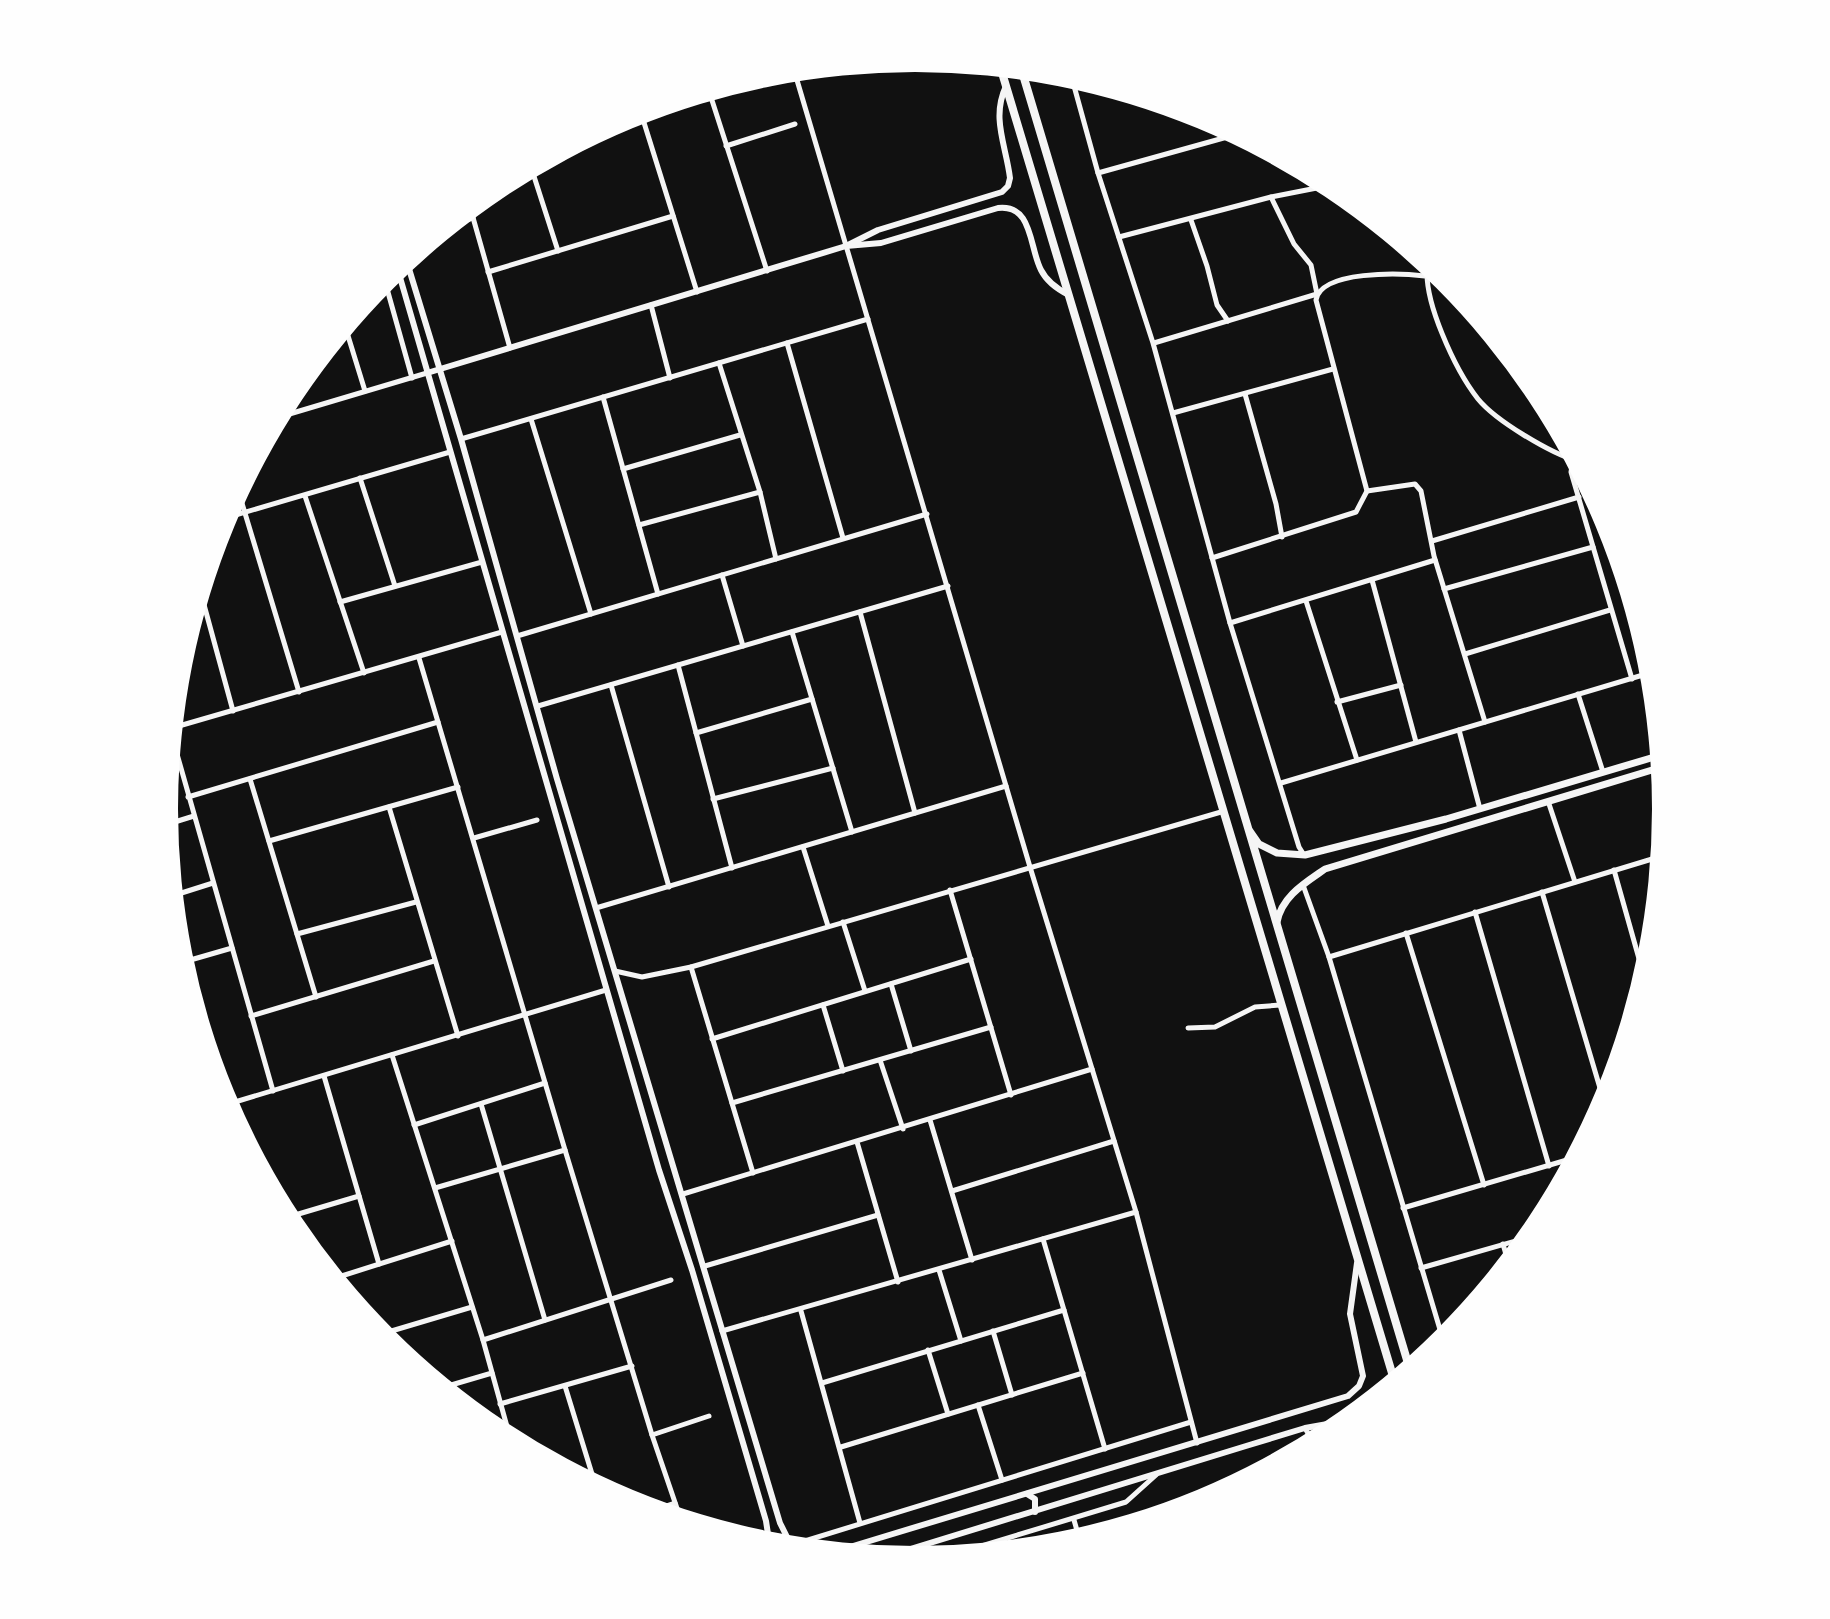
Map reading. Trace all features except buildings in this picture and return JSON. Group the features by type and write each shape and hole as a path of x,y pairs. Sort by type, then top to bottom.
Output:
{"highway":[{"path":"1003,77 1221,812 1392,1372"},
{"path":"1025,80 1407,1359"}],"main road":[{"path":"1247,826 1259,844 1277,853 1305,855 1460,815 1651,758"},
{"path":"1277,931 1283,904 1325,869 1651,770"},
{"path":"1460,815 1458,821 1462,827"}],"street":[{"path":"797,82 1030,867 1136,1212 1197,1443"},
{"path":"294,413 767,271 846,246 869,233 1005,189 1010,174 998,118 1006,86"},
{"path":"1075,90 1098,173 1153,343 1230,623 1299,847 1305,855"},
{"path":"712,101 767,271"},
{"path":"644,124 697,292"},
{"path":"726,146 795,124"},
{"path":"1098,173 1221,139"},
{"path":"535,178 558,251"},
{"path":"1119,237 1313,189"},
{"path":"1212,558 1356,512 1367,491 1333,369 1311,265 1294,244 1271,197"},
{"path":"846,246 881,243 1008,207 1024,218 1045,277 1069,295"},
{"path":"488,272 673,216"},
{"path":"473,219 510,348"},
{"path":"1191,220 1217,305 1228,321"},
{"path":"410,273 461,439 557,779 786,1535"},
{"path":"1153,343 1317,294 1323,286 1335,281 1364,275 1423,276"},
{"path":"1426,278 1446,343 1479,400 1520,432 1560,453"},
{"path":"401,281 655,1159 734,1409 768,1532"},
{"path":"388,294 412,378"},
{"path":"651,305 670,378"},
{"path":"461,439 868,319"},
{"path":"349,338 365,391"},
{"path":"787,343 843,539"},
{"path":"719,363 760,492 776,559"},
{"path":"1173,413 1333,369"},
{"path":"1245,394 1276,504 1282,537"},
{"path":"603,397 658,594"},
{"path":"531,419 591,614"},
{"path":"623,469 740,435"},
{"path":"240,513 450,452"},
{"path":"1572,476 1632,679"},
{"path":"360,478 395,586"},
{"path":"1367,491 1415,484 1421,491 1435,560 1485,722"},
{"path":"639,525 760,492"},
{"path":"305,496 364,673"},
{"path":"1432,541 1579,497"},
{"path":"243,508 299,692"},
{"path":"517,636 927,514"},
{"path":"1444,589 1593,547"},
{"path":"1230,623 1435,560"},
{"path":"340,602 482,562"},
{"path":"722,575 743,646"},
{"path":"1372,580 1416,742"},
{"path":"538,706 948,586"},
{"path":"1306,601 1357,760"},
{"path":"206,610 233,711"},
{"path":"1465,654 1610,610"},
{"path":"860,612 915,813"},
{"path":"183,727 502,632"},
{"path":"792,632 852,832"},
{"path":"419,658 565,1150 677,1507"},
{"path":"678,665 732,868"},
{"path":"1281,783 1640,676"},
{"path":"611,685 669,887"},
{"path":"1337,702 1402,685"},
{"path":"1578,694 1603,772"},
{"path":"696,733 812,699"},
{"path":"188,797 438,722"},
{"path":"1459,730 1480,809"},
{"path":"536,747 543,748 548,743"},
{"path":"179,762 273,1091"},
{"path":"713,799 833,768"},
{"path":"250,779 316,997"},
{"path":"547,784 550,779 557,779"},
{"path":"596,908 1006,786"},
{"path":"269,841 458,787"},
{"path":"1548,801 1575,882"},
{"path":"389,807 458,1036"},
{"path":"615,971 642,977 691,967 1221,812"},
{"path":"178,821 194,816"},
{"path":"474,838 537,820"},
{"path":"803,847 828,926"},
{"path":"1329,957 1651,859"},
{"path":"1614,870 1638,954"},
{"path":"183,893 213,883"},
{"path":"1303,885 1329,957 1439,1328"},
{"path":"950,890 1011,1095"},
{"path":"1542,892 1599,1084"},
{"path":"297,934 416,902"},
{"path":"1475,912 1549,1166"},
{"path":"843,922 865,991"},
{"path":"1406,933 1484,1185"},
{"path":"193,959 232,948"},
{"path":"712,1039 971,959"},
{"path":"251,1016 434,961"},
{"path":"691,967 753,1173"},
{"path":"891,984 911,1051"},
{"path":"238,1101 606,990"},
{"path":"823,1005 843,1071"},
{"path":"1188,1028 1215,1027 1255,1007 1280,1005"},
{"path":"732,1103 991,1027"},
{"path":"392,1055 483,1340 506,1423"},
{"path":"880,1060 903,1129"},
{"path":"683,1194 1092,1069"},
{"path":"324,1076 379,1264"},
{"path":"414,1125 545,1083"},
{"path":"481,1104 545,1320"},
{"path":"930,1120 972,1260"},
{"path":"952,1191 1114,1141"},
{"path":"857,1142 898,1282"},
{"path":"435,1188 565,1150"},
{"path":"655,1159 665,1161 671,1156"},
{"path":"1403,1208 1563,1162"},
{"path":"661,1178 669,1173 677,1174"},
{"path":"299,1214 359,1196"},
{"path":"722,1331 801,1311 1136,1212"},
{"path":"705,1266 878,1215"},
{"path":"1043,1239 1105,1449"},
{"path":"344,1275 452,1241"},
{"path":"1421,1268 1512,1242"},
{"path":"1503,1244 1505,1251"},
{"path":"859,1544 1027,1494 1062,1489 1343,1398 1356,1390 1363,1370 1350,1314 1357,1275 1355,1251"},
{"path":"939,1270 961,1341"},
{"path":"483,1340 671,1280"},
{"path":"393,1330 472,1307"},
{"path":"822,1383 1064,1310"},
{"path":"801,1311 860,1523"},
{"path":"993,1331 1012,1395"},
{"path":"928,1350 948,1414"},
{"path":"500,1404 632,1366"},
{"path":"453,1384 492,1373"},
{"path":"841,1447 1083,1373"},
{"path":"565,1386 591,1472"},
{"path":"978,1405 1002,1480"},
{"path":"652,1435 709,1416"},
{"path":"812,1540 1191,1422"},
{"path":"918,1547 1322,1425"},
{"path":"1305,1428 1308,1433"},
{"path":"997,1542 1126,1502 1156,1474"},
{"path":"1062,1489 1071,1500"},
{"path":"1027,1494 1036,1502 1035,1512"},
{"path":"670,1505 675,1503"},
{"path":"1074,1520 1077,1529"}]}
